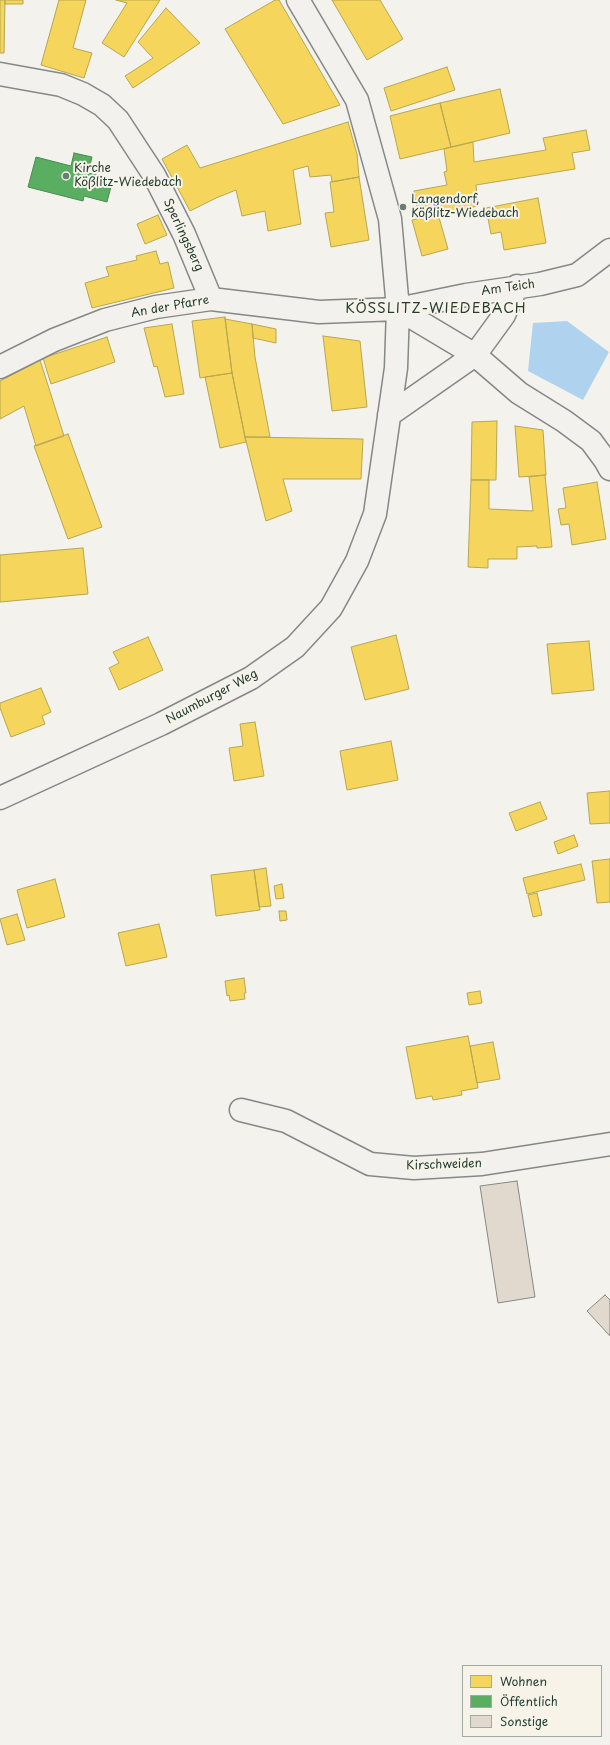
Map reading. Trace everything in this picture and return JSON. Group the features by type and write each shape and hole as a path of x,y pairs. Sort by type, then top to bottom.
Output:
{"street":[{"name":"Naumburger Weg","path":"0,798 161,724 251,678 295,647 331,608 357,562 375,514 396,368 398,309 390,219 356,100 298,0"},
{"name":"Sperlingsberg","path":"0,74 61,84 102,105 118,120 154,175 184,234 211,299"},
{"name":"Am Teich","path":"398,309 517,286 540,284 577,275 610,250"},
{"path":"389,416 475,355 504,315 517,286"},
{"name":"An der Pfarre","path":"0,367 54,340 105,320 156,307 211,299 319,312 398,309"},
{"path":"398,309 475,355 519,393 564,421 591,441 608,462"},
{"name":"Kirschweiden","path":"241,1110 286,1120 370,1164 414,1168 482,1164 610,1144"}],"water":[{"path":"567,321 609,352 583,400 528,371 533,323"}],"building: Wohnen":[{"path":"0,0 5,0 4,53 0,53"},
{"path":"5,0 23,0 23,4 5,4"},
{"path":"59,0 86,0 73,48 92,53 84,78 41,65"},
{"path":"116,0 160,0 124,57 102,43 127,3"},
{"path":"275,0 279,0 340,105 283,124 225,29"},
{"path":"332,0 380,0 403,39 367,60"},
{"path":"166,8 200,43 133,88 125,76 153,58 138,42"},
{"path":"447,67 455,90 391,111 384,88"},
{"path":"500,89 510,133 451,147 440,103"},
{"path":"440,103 451,147 400,159 390,116"},
{"path":"348,122 357,154 359,177 332,182 331,175 310,177 308,166 293,170 301,224 268,231 265,211 242,216 236,190 190,211 162,159 187,145 200,168"},
{"path":"586,130 590,150 572,153 575,169 476,185 478,206 419,218 414,191 447,185 444,172 447,171 444,149 473,142 474,162 546,150 543,138"},
{"path":"359,177 369,240 331,247 325,213 334,212 330,182"},
{"path":"538,198 546,243 504,250 501,232 491,234 486,208"},
{"path":"438,214 448,249 422,256 412,220"},
{"path":"158,215 167,235 145,244 137,224"},
{"path":"156,251 160,264 168,262 174,288 92,308 85,283 109,276 106,267 137,260 136,256"},
{"path":"225,317 232,373 200,378 192,321"},
{"path":"225,319 252,324 255,357 270,437 245,437 232,373"},
{"path":"172,324 184,394 165,397 157,366 154,367 144,328"},
{"path":"252,324 276,329 276,343 253,338"},
{"path":"323,336 360,341 367,407 332,411"},
{"path":"107,337 115,362 51,384 43,358"},
{"path":"40,360 64,436 36,446 24,406 0,419 0,381"},
{"path":"232,373 246,442 220,448 205,377"},
{"path":"497,421 496,480 471,480 472,422"},
{"path":"515,426 543,430 546,475 519,477"},
{"path":"68,434 102,527 68,539 34,446"},
{"path":"245,437 363,439 361,479 283,479 292,511 266,521"},
{"path":"545,475 552,547 517,547 517,559 488,559 488,568 468,567 471,480 489,480 489,509 533,511 529,477"},
{"path":"597,482 606,539 572,545 569,524 561,525 558,509 566,508 563,488"},
{"path":"83,548 88,594 0,602 0,555"},
{"path":"396,635 409,689 365,700 351,647"},
{"path":"148,637 163,670 119,690 109,668 119,663 113,652"},
{"path":"589,641 594,690 552,694 547,644"},
{"path":"41,688 51,712 42,716 45,724 11,737 0,708 0,703"},
{"path":"255,722 264,776 234,781 229,748 243,746 240,724"},
{"path":"391,741 398,780 347,790 340,751"},
{"path":"610,791 610,823 590,824 587,793"},
{"path":"540,802 547,819 516,831 509,813"},
{"path":"574,835 578,846 558,854 554,842"},
{"path":"610,859 610,902 597,903 592,861"},
{"path":"581,864 585,880 527,894 523,878"},
{"path":"266,868 271,906 259,907 254,870"},
{"path":"254,870 260,910 216,916 211,875"},
{"path":"55,879 65,917 27,928 17,890"},
{"path":"282,884 284,898 276,899 274,886"},
{"path":"537,893 542,915 533,917 528,895"},
{"path":"279,911 286,911 287,920 280,921"},
{"path":"17,914 25,940 7,945 0,919"},
{"path":"159,924 167,957 126,966 118,933"},
{"path":"244,978 246,993 244,993 245,999 230,1001 229,995 227,996 225,981"},
{"path":"480,991 482,1003 469,1005 467,993"},
{"path":"468,1036 478,1088 461,1091 462,1095 433,1100 432,1096 416,1099 406,1047"},
{"path":"493,1042 500,1079 477,1083 470,1046"}],"building: Öffentlich":[{"name":"Kirche Kößlitz-Wiedebach","path":"74,153 92,157 88,173 113,179 107,202 84,196 83,201 28,187 36,157 71,166"}],"building: Sonstige":[{"path":"517,1181 535,1297 498,1303 480,1186"},
{"path":"605,1295 610,1300 610,1336 587,1311"}],"place":[{"name":"Kirche Kößlitz-Wiedebach","path":"66,176"},
{"name":"Langendorf, Kößlitz-Wiedebach","path":"403,207"}],"district":[{"name":"KÖSSLITZ-WIEDEBACH","path":"436,309"}]}
